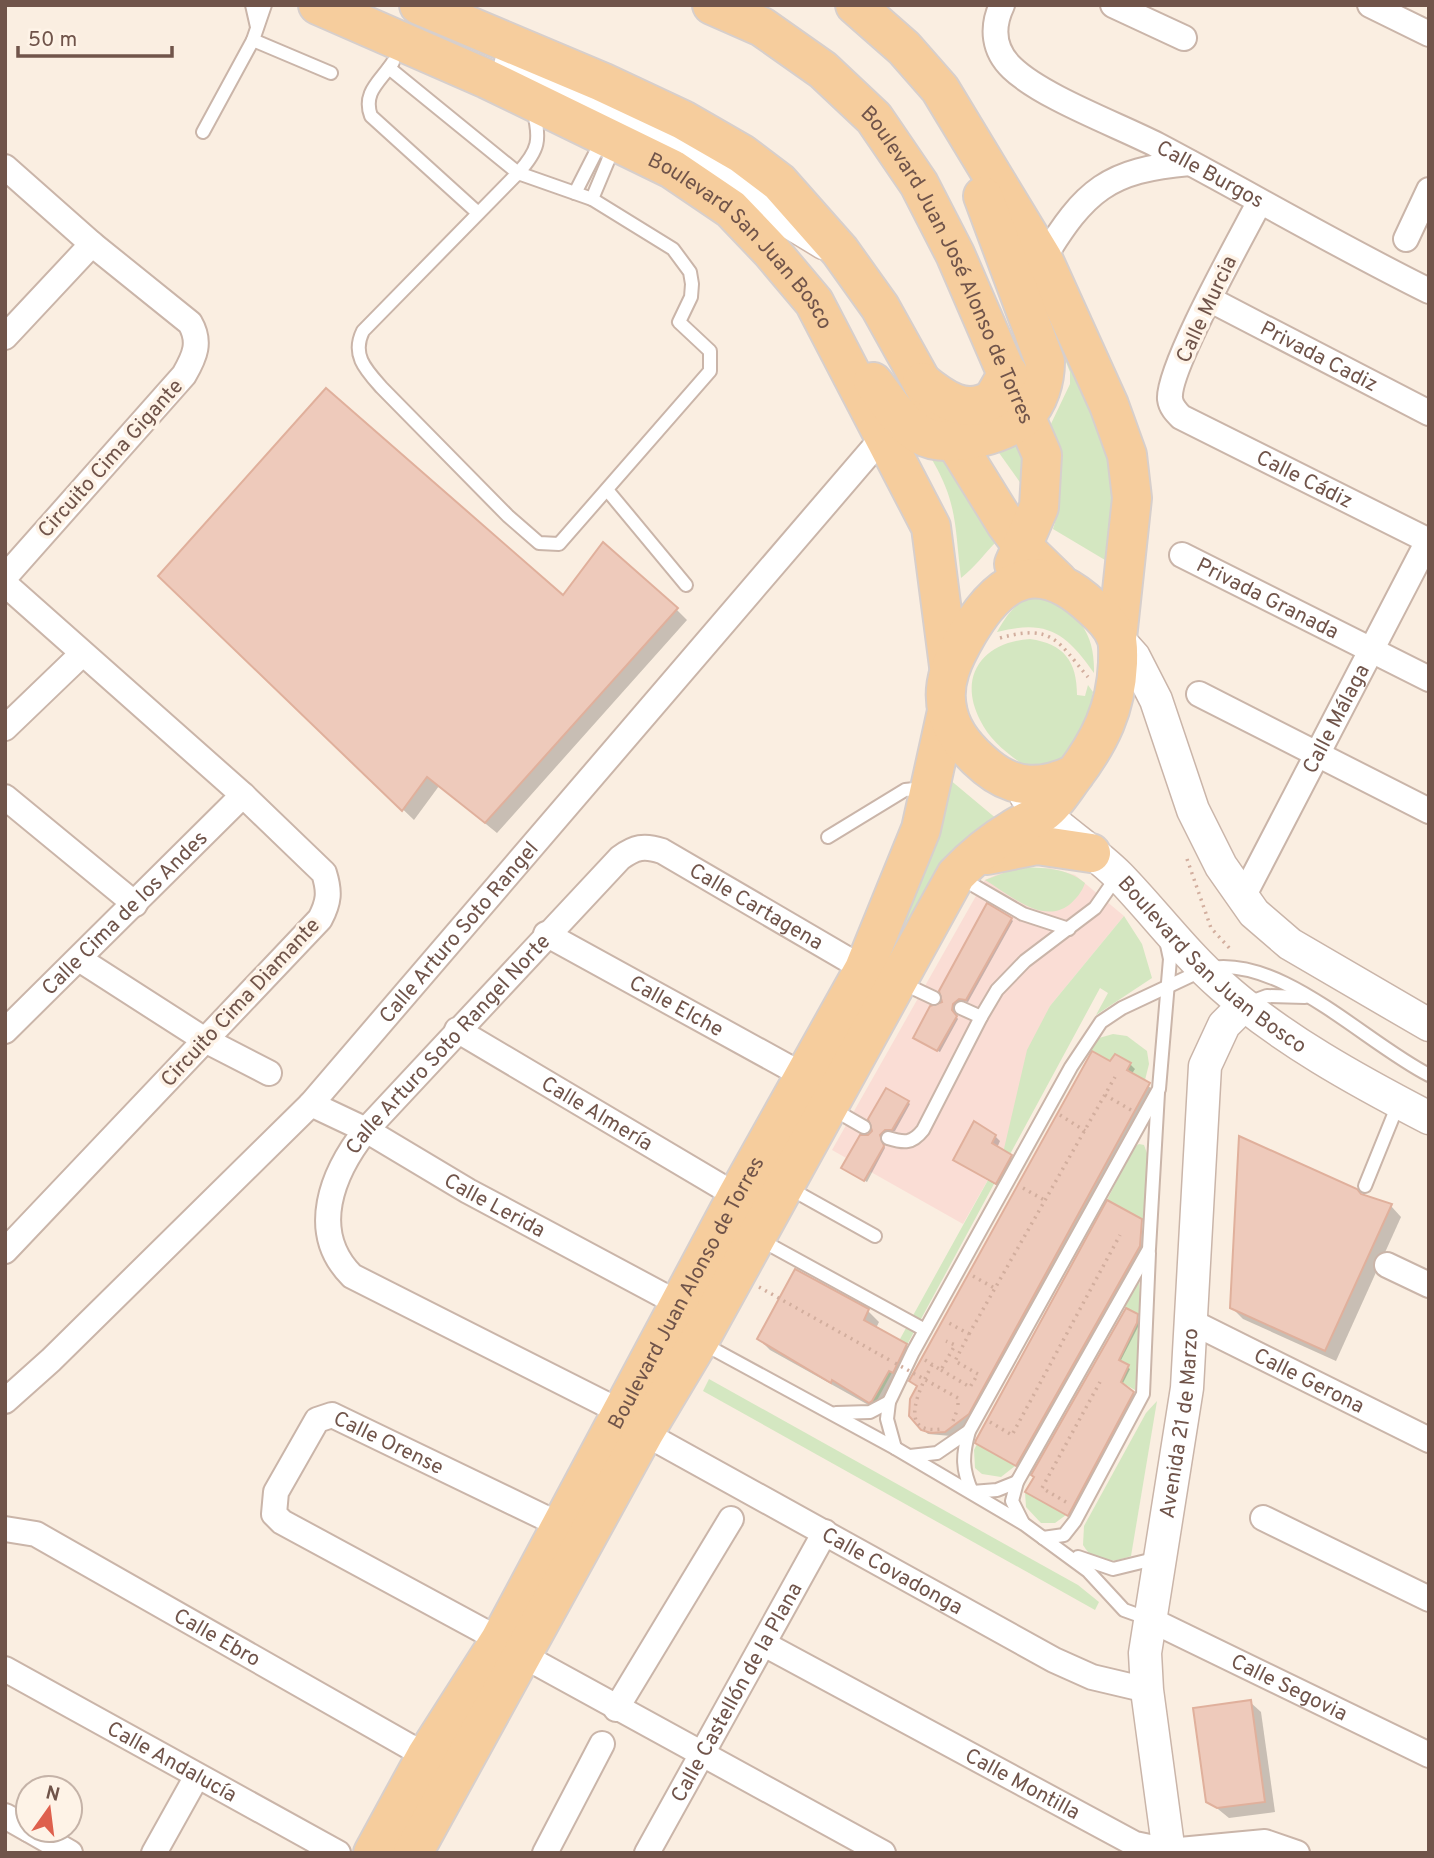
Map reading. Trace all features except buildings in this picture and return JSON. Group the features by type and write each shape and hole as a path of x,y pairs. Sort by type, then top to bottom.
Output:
{"main road":[{"name":"Boulevard San Juan Bosco","path":"318,5 396,56 530,99 611,137 672,169 731,209 814,302 883,437 914,489 931,527 948,666"},
{"name":"Boulevard Juan José Alonso de Torres","path":"712,5 762,27 823,70 874,118 919,184 1008,373 1042,454 1039,507 1023,547 994,595"},
{"path":"855,5 904,48 940,89 1043,259 1109,405 1127,455 1132,498 1117,638 1118,672 1112,709 1101,736 1075,774 1059,782 1032,787 1016,785 993,773 973,756 958,737 947,711 948,666 981,610 994,595 1016,582 1033,579 1058,580"},
{"path":"432,11 461,40 596,105 608,115 611,137"},
{"path":"432,11 602,82 683,120 742,154 779,182 840,251 880,307 954,440 1023,547 1058,580 1094,608 1117,638"},
{"path":"611,137 628,123 638,124 687,145 748,183 784,217 840,251"},
{"path":"839,349 863,369 895,411 921,436 954,440 998,432 1026,415 1042,385 1045,362 982,192 971,140"},
{"path":"920,381 947,402 971,406 993,399 1008,373"},
{"name":"Boulevard Juan Alonso de Torres","path":"880,975 932,787 947,711"},
{"name":"Boulevard Juan Alonso de Torres","path":"373,1853 415,1826 633,1423 681,1305 737,1196 817,1092 880,975 964,867 998,838 1042,813 1075,774"},
{"path":"964,867 1037,845 1104,864"},
{"name":"Boulevard Juan Alonso de Torres","path":"415,1826 426,1756 511,1648 560,1525 633,1423 699,1341 785,1186 817,1092"}],"street":[{"name":"Calle Burgos","path":"1002,5 995,33 998,51 1025,79 1429,290"},
{"path":"1113,5 1184,38"},
{"path":"1370,5 1429,34"},
{"path":"1122,129 1126,150 1123,175"},
{"path":"1043,259 1066,221 1085,199 1123,175 1146,168 1190,163"},
{"name":"Circuito Cima Gigante","path":"5,167 92,244 190,323 196,334 197,346 184,375 5,577"},
{"path":"1406,239 1429,190"},
{"name":"Calle Murcia","path":"1181,417 1173,408 1170,398 1173,381 1209,299 1259,203"},
{"path":"5,337 92,244"},
{"name":"Privada Cadiz","path":"1209,299 1429,413"},
{"name":"Calle Cádiz","path":"1181,417 1428,540"},
{"name":"Calle Arturo Soto Rangel","path":"5,1401 51,1360 311,1104 883,437"},
{"name":"Calle Málaga","path":"1243,897 1428,540"},
{"name":"Privada Granada","path":"1182,555 1429,679"},
{"name":"Circuito Cima Diamante","path":"5,584 243,795 324,873 329,903 320,919 5,1251"},
{"path":"1117,638 1146,677 1193,810 1221,866 1254,913 1290,944 1429,1025"},
{"path":"5,728 82,654"},
{"path":"1199,694 1429,811"},
{"name":"Boulevard San Juan Bosco","path":"1016,785 1042,813 1104,864 1205,969 1244,1005 1429,1118"},
{"name":"Calle Cima de los Andes","path":"5,1031 243,795"},
{"path":"5,797 135,904"},
{"name":"Calle Cartagena","path":"648,846 662,851 880,975"},
{"name":"Calle Arturo Soto Rangel Norte","path":"352,1276 339,1263 330,1245 329,1212 336,1175 366,1130 546,934 620,858 634,848 648,846"},
{"name":"Calle Elche","path":"546,934 817,1092"},
{"path":"79,959 205,1040 269,1073"},
{"path":"1205,969 1208,994 1205,1066"},
{"name":"Avenida 21 de Marzo","path":"1169,1852 1147,1689 1145,1653 1181,1442 1192,1322 1205,1066 1224,1025 1244,1005"},
{"name":"Calle Almería","path":"457,1030 737,1196"},
{"name":"Calle Lerida","path":"311,1104 366,1130 468,1191 681,1305"},
{"path":"1387,1265 1429,1285"},
{"name":"Calle Covadonga","path":"352,1276 633,1423 1054,1660 1092,1677 1147,1689"},
{"name":"Calle Gerona","path":"1192,1322 1429,1440"},
{"name":"Calle Orense","path":"560,1525 331,1415 317,1420 276,1492 274,1514 282,1522 616,1709 883,1853"},
{"path":"1263,1518 1429,1599"},
{"path":"616,1709 732,1520"},
{"name":"Calle Ebro","path":"5,1530 36,1534 426,1756"},
{"name":"Calle Castellón de la Plana","path":"647,1853 825,1532"},
{"name":"Calle Segovia","path":"1149,1619 1429,1755"},
{"name":"Calle Montilla","path":"764,1644 1135,1844 1169,1852 1248,1841 1265,1842 1297,1853"},
{"name":"Calle Andalucía","path":"5,1669 338,1853"},
{"path":"545,1853 602,1744"},
{"path":"154,1853 197,1776"},
{"path":"55,1844 70,1853"}],"lane":[{"path":"252,5 255,34"},
{"path":"203,132 255,34 265,5"},
{"path":"255,34 331,73"},
{"path":"478,213 371,116 367,105 369,93 396,56 518,173 592,199 644,229 679,257 690,272 692,284 691,297 679,322 710,351 710,372 694,393 559,544 539,542 508,516 363,366 358,353 358,341 363,331 518,173 534,155 538,140 530,99"},
{"path":"575,192 611,137"},
{"path":"592,199 611,137"},
{"path":"608,491 686,585"},
{"path":"828,836 905,790 932,787"},
{"path":"888,1138 904,1143 916,1139 997,990 1025,961 1095,908 1104,864"},
{"path":"964,867 1023,914 1069,929"},
{"path":"1065,1552 1078,1516 1143,1394 1149,1249 1170,959 1164,925"},
{"path":"895,1448 887,1419 889,1402 925,1330 1048,1108 1101,1022 1205,969 1217,966 1269,974 1374,1043 1429,1075"},
{"path":"880,975 934,998"},
{"path":"1244,1005 1267,996 1309,998"},
{"path":"961,1008 981,1017"},
{"path":"972,1492 963,1473 961,1457 969,1431 1159,1089"},
{"path":"817,1092 864,1127"},
{"path":"1365,1186 1399,1102"},
{"path":"785,1186 875,1236"},
{"path":"755,1237 925,1330"},
{"path":"1024,1524 1012,1501 1017,1482 1149,1249"},
{"path":"699,1341 910,1456 1024,1524 1065,1552 1124,1610 1149,1619"},
{"path":"831,1412 870,1412 889,1402"},
{"path":"910,1456 937,1454 969,1431"},
{"path":"972,1492 998,1490 1017,1482"},
{"path":"1043,1538 1064,1535 1078,1516"},
{"path":"1065,1552 1113,1569 1160,1558"}],"path":[{"path":"994,640 1024,633 1052,638 1065,646 1091,681"},
{"path":"929,1350 924,1360 970,1387 978,1374 955,1361 1115,1077"},
{"path":"1105,1095 1144,1118"},
{"path":"1048,1108 1085,1130"},
{"path":"1009,1179 1046,1201"},
{"path":"996,1425 1012,1435 1120,1235"},
{"path":"959,1268 996,1289"},
{"path":"735,1273 905,1368 915,1374 927,1381 950,1394 958,1398 956,1416 950,1426 940,1430 921,1426 914,1417 914,1402 919,1390 923,1382 928,1373 932,1365"},
{"path":"940,1331 945,1321 969,1334"},
{"path":"941,1370 955,1345 946,1342"},
{"path":"1078,1516 1042,1488 1100,1382"}],"shaded area":[{"path":"1050,868 1075,875 1124,916 1050,1006 1003,1153 963,1224 832,1150 985,880 1002,872"}],"green space":[{"path":"1007,216 1102,434 1118,489 1110,563 1053,529 1059,503 1060,478 1049,428 1070,384 1070,372"},
{"path":"1016,443 1025,449 1024,488 997,450"},
{"path":"925,448 940,452 997,541 961,578 953,511 944,482"},
{"path":"1044,595 1067,610 1082,626 1092,647 1094,673 1074,648 1054,633 1029,627 997,632 1021,602"},
{"path":"1030,639 1052,645 1066,656 1074,673 1077,695 1085,696 1088,685 1093,692 1086,727 1068,759 1030,769 1008,754 989,735 974,704 972,689 979,664 988,654 1014,641"},
{"path":"949,779 998,820 876,988 871,986 916,885 934,835"},
{"path":"1019,867 1062,871 1085,883 1069,905 1059,910 1037,910 985,880"},
{"path":"1124,916 1142,944 1152,978 1096,1015 1108,993 1100,988 875,1404 872,1401 905,1343 900,1339 1003,1153 1027,1050 1050,1006"},
{"path":"1113,1034 1127,1036 1147,1051 1149,1064 1145,1080 1127,1070 1131,1063 1115,1054 1110,1061 1091,1050 1099,1038"},
{"path":"1144,1145 1148,1156 1143,1220 1107,1200 1134,1147"},
{"path":"1139,1281 1141,1316 1135,1390 1121,1382 1129,1366 1119,1360 1140,1316 1125,1307"},
{"path":"709,1379 1078,1585 1099,1602 1095,1610 703,1391"},
{"path":"1157,1401 1131,1556 1110,1561 1098,1559 1083,1545 1084,1526 1146,1413"},
{"path":"977,1444 1015,1466 1001,1477 982,1474 975,1468 974,1450"},
{"path":"1025,1492 1066,1515 1055,1523 1041,1523 1026,1507"}]}
